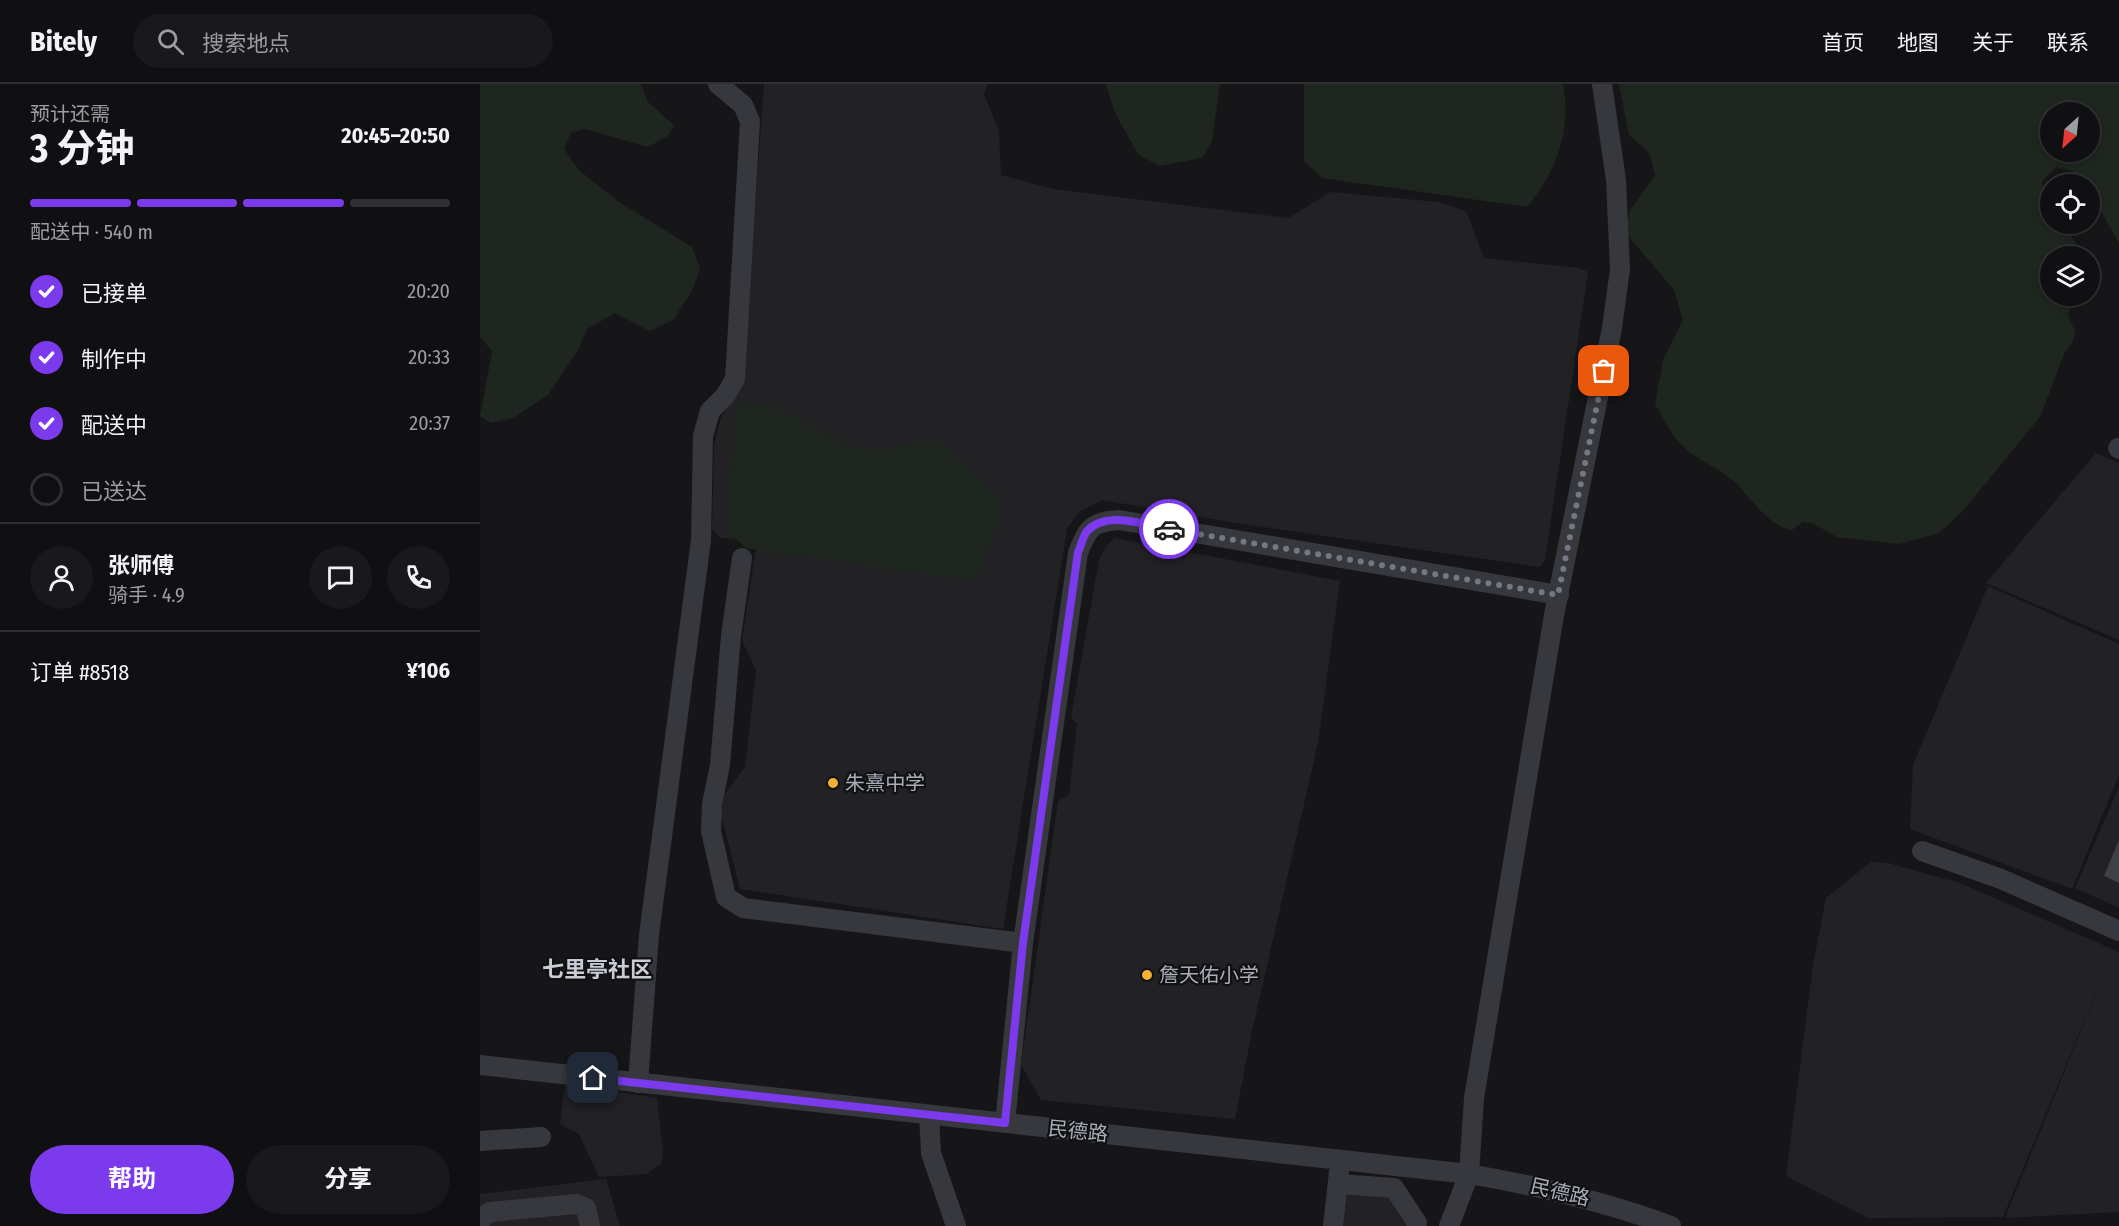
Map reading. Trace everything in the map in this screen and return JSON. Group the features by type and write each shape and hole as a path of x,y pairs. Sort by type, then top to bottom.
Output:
{"street":[{"path":"638,1083 649,935 701,540 703,436 710,411 725,396 735,379 750,121 743,105 718,84"},
{"path":"1449,1226 1469,1174 1474,1098 1558,595 1612,328 1620,269 1616,180 1602,84"},
{"path":"1005,1123 1023,943 1078,552 1086,532 1100,521 1119,520 1558,595"},
{"path":"742,558 731,636 720,765 712,804 711,831 726,897 743,908 1023,943"},
{"path":"1922,851 2001,879 2119,931"},
{"name":"民德路","path":"480,1065 1469,1174 1547,1187 1616,1205 1671,1226"},
{"path":"929,1115 931,1153 956,1226"},
{"path":"480,1141 541,1137"},
{"path":"1333,1226 1340,1160"},
{"path":"1338,1184 1394,1188 1417,1223 1416,1226"},
{"path":"481,1219 490,1212 576,1203 586,1208 590,1226"}],"shaded area":[{"path":"480,84 641,84 648,102 674,125 668,136 648,147 584,129 571,133 564,149 579,170 619,202 692,247 700,269 692,291 673,320 650,331 615,313 587,329 578,350 548,395 513,418 491,423 480,416 492,351 480,337"},
{"path":"764,84 988,84 984,94 999,131 1001,175 1053,189 1289,218 1330,192 1438,202 1466,211 1484,258 1579,268 1588,272 1545,560 1540,567 1235,523 1102,500 1079,512 1067,529 1003,929 740,889 721,815 724,795 745,767 756,670 742,641 757,540 720,538 712,529 714,445 721,417 742,387"},
{"path":"1106,84 1220,84 1212,142 1202,158 1159,166 1138,154 1115,113"},
{"path":"1304,84 1563,84 1565,118 1563,134 1554,165 1527,207 1322,178 1304,161"},
{"path":"1619,84 2119,84 2119,243 2100,210 2100,174 2075,174 2072,171 2056,167 2049,174 2040,174 2040,234 2070,234 2078,246 2040,246 2040,306 2072,306 2068,315 2075,331 2074,339 2065,352 2040,417 1962,512 1939,533 1899,544 1837,537 1812,523 1803,522 1792,530 1773,522 1726,475 1683,446 1668,427 1655,404 1663,360 1683,320 1674,290 1625,232 1630,210 1655,176 1650,154 1629,135"},
{"path":"749,404 767,406 791,414 851,447 874,450 938,440 1000,498 1003,511 978,573 970,580 746,548 731,535 728,518 734,418 740,406"},
{"path":"2096,453 2119,463 2119,640 1986,583"},
{"path":"1115,538 1340,581 1318,743 1252,1031 1235,1119 1041,1100 1021,1065 1058,801 1069,795 1077,724 1071,717 1099,560 1105,547"},
{"path":"1988,586 2119,644 2119,775 2072,889 1910,829 1913,765"},
{"path":"2119,787 2119,908 2075,888"},
{"path":"1871,862 1888,863 1960,883 2119,952 2119,1212 2005,1218 2112,954 2003,1217 1868,1218 1786,1176 1813,965 1826,898"},
{"path":"565,1084 657,1098 663,1151 661,1164 646,1174 599,1177 579,1134 560,1124"},
{"path":"606,1179 620,1226 480,1226 480,1194"},
{"path":"1341,1192 1386,1193 1406,1226 1338,1226"}],"building":[{"path":"2119,840 2119,883 2104,876"}],"way so far":[{"path":"1169,529 1558,595 1604,371"}],"place":[{"name":"朱熹中学","path":"833,783"},
{"name":"詹天佑小学","path":"1147,975"}],"district":[{"name":"七里亭社区","path":"597,969"}],"route":[{"path":"593,1078 1005,1123 1023,943 1078,552 1086,532 1100,521 1119,520 1169,529"}]}
